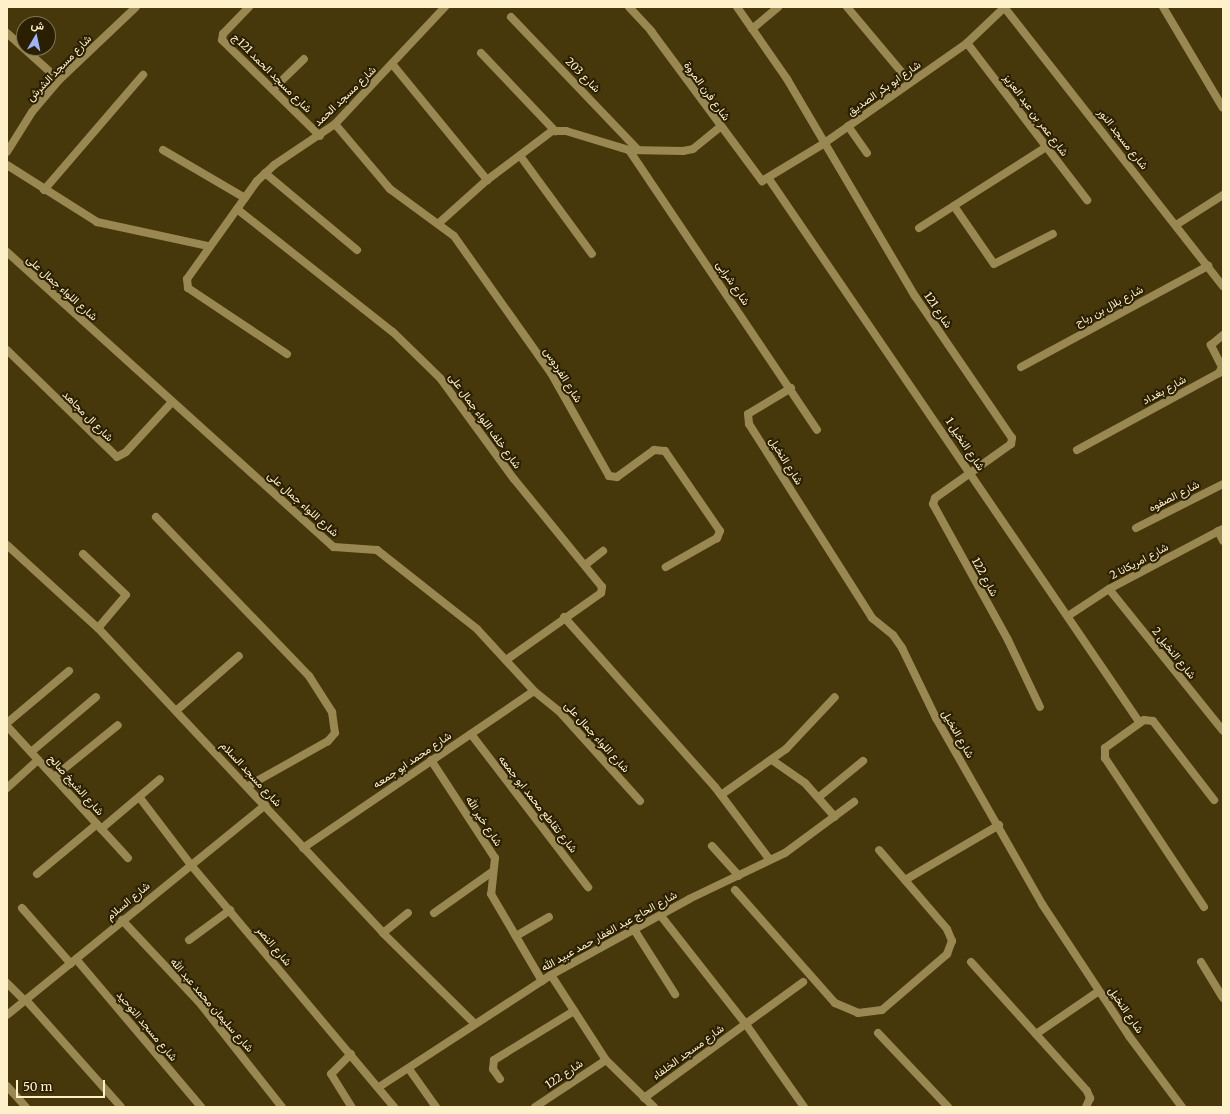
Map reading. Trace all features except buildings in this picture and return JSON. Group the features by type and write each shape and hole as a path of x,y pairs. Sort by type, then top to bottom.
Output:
{"street":[{"name":"شارع مسجد الشرش","path":"7,152 32,112 59,80 136,7"},
{"name":"شارع مسجد الحمد 121ج","path":"250,7 222,40 320,136"},
{"name":"شارع مسجد الحمد","path":"287,354 188,288 187,279 208,246 265,173 320,136 335,124 393,65 445,7"},
{"name":"شارع فرن المروة","path":"629,7 652,31 757,178 770,179"},
{"name":"شارع 121","path":"737,7 787,79 823,144 915,296 1012,438 1011,444 971,472"},
{"path":"752,29 778,7"},
{"path":"847,7 910,82"},
{"name":"شارع ابو بكر الصديق","path":"770,179 968,43 1004,7"},
{"name":"شارع مسجد النور","path":"1004,7 1223,286"},
{"path":"1163,7 1223,108"},
{"name":"شارع 203","path":"511,17 638,150"},
{"path":"7,33 59,80"},
{"name":"شارع عمر بن عبد العزيز","path":"968,43 1087,200"},
{"path":"481,53 555,131 629,150 688,151 720,127"},
{"path":"272,89 304,58"},
{"path":"393,65 487,180"},
{"path":"44,190 143,75"},
{"name":"شارع الفردوس","path":"335,124 390,189 439,223 454,236 551,373 609,476 617,477 654,450 665,451 719,529 717,538 666,567"},
{"path":"848,126 867,153"},
{"path":"439,223 487,180 521,156 546,134 555,131"},
{"path":"919,228 1046,147"},
{"path":"163,150 245,198"},
{"name":"شارع شرابى","path":"629,150 791,388 817,430"},
{"path":"521,156 592,254"},
{"path":"7,165 44,190 97,222 208,246"},
{"path":"265,173 357,250"},
{"name":"شارع النخيل 1","path":"770,179 971,472 1140,723"},
{"path":"1176,225 1223,195"},
{"path":"954,206 994,264 1053,234"},
{"name":"شارع خلف اللواء جمال على","path":"237,209 392,332 440,378 514,480 585,565 602,592 564,617 506,660"},
{"name":"شارع اللواء جمال على","path":"7,252 334,547 377,550 478,629 534,691 559,711 640,801"},
{"name":"شارع بلال بن رباح","path":"1021,367 1208,266"},
{"name":"شارع بغداد","path":"1077,450 1220,372 1222,367 1211,346 1223,335"},
{"name":"شارع ال مجاهد","path":"7,350 117,457 126,452 172,402"},
{"name":"شارع النخيل","path":"791,388 748,414 749,424 872,618 893,635 902,648 936,718 999,825 1042,904 1099,991 1182,1107"},
{"name":"شارع 122","path":"971,472 935,498 933,504 1008,640 1040,707"},
{"name":"شارع الصفوه","path":"1136,528 1223,484"},
{"path":"156,517 309,676 332,712 335,733 328,742 248,786"},
{"path":"1221,530 1223,541"},
{"name":"شارع امريكانا 2","path":"1068,616 1109,589 1221,530"},
{"name":"شارع مسجد السلام","path":"7,545 98,628 266,805 303,848 383,933 475,1024"},
{"path":"585,565 603,551"},
{"path":"83,554 126,595 98,628"},
{"name":"شارع النخيل 2","path":"1109,589 1223,731"},
{"path":"564,617 721,795 770,860"},
{"path":"177,710 239,656"},
{"path":"7,725 69,671"},
{"name":"شارع محمد ابو جمعه","path":"303,848 534,691"},
{"path":"31,752 96,697"},
{"path":"721,795 772,760 835,697"},
{"path":"1204,907 1105,758 1107,746 1140,723 1147,720 1155,723 1214,800"},
{"name":"شارع الشيخ صالح","path":"7,725 128,858"},
{"path":"54,777 118,725"},
{"name":"شارع تقاطع محمد ابو جمعه","path":"471,734 588,887"},
{"path":"7,788 38,760"},
{"name":"شارع خير الله","path":"431,760 495,858 492,872 491,894 542,981"},
{"path":"772,760 805,783 819,797 835,817"},
{"path":"819,797 863,761"},
{"path":"37,874 99,826 140,798 160,779"},
{"name":"شارع النصر","path":"140,798 191,865 379,1087 394,1107"},
{"name":"شارع الحاج عبد الغفار حمد عبيد الله","path":"379,1087 409,1069 551,975 770,860 835,817 854,802"},
{"name":"شارع السلام","path":"7,1015 26,1001 122,920 266,805"},
{"path":"905,880 999,825"},
{"path":"712,846 739,876"},
{"path":"735,890 835,1003 846,1010 870,1013 891,1003 950,948 947,929 879,850"},
{"path":"434,913 492,872"},
{"name":"شارع مسجد التوحيد","path":"22,908 73,961 201,1107"},
{"path":"189,940 230,910"},
{"path":"383,933 408,912"},
{"path":"661,916 745,1023 804,1107"},
{"path":"516,936 549,917"},
{"name":"شارع سليمان محمد عبد الله","path":"122,920 199,1002 282,1107"},
{"path":"635,931 675,994"},
{"path":"971,962 1087,1091 1090,1098 1086,1107"},
{"path":"1201,962 1220,985 1223,998"},
{"path":"551,975 606,1060 652,1106"},
{"name":"شارع مسجد الخلفاء","path":"644,1098 803,982"},
{"path":"7,983 26,1001 121,1107"},
{"path":"1036,1034 1099,991"},
{"path":"500,1079 493,1068 494,1060 574,1011"},
{"path":"878,1033 948,1107"},
{"path":"351,1054 331,1074 352,1107"},
{"name":"شارع 122","path":"535,1107 606,1060"},
{"path":"409,1069 436,1107"},
{"path":"7,1086 24,1106"}]}
